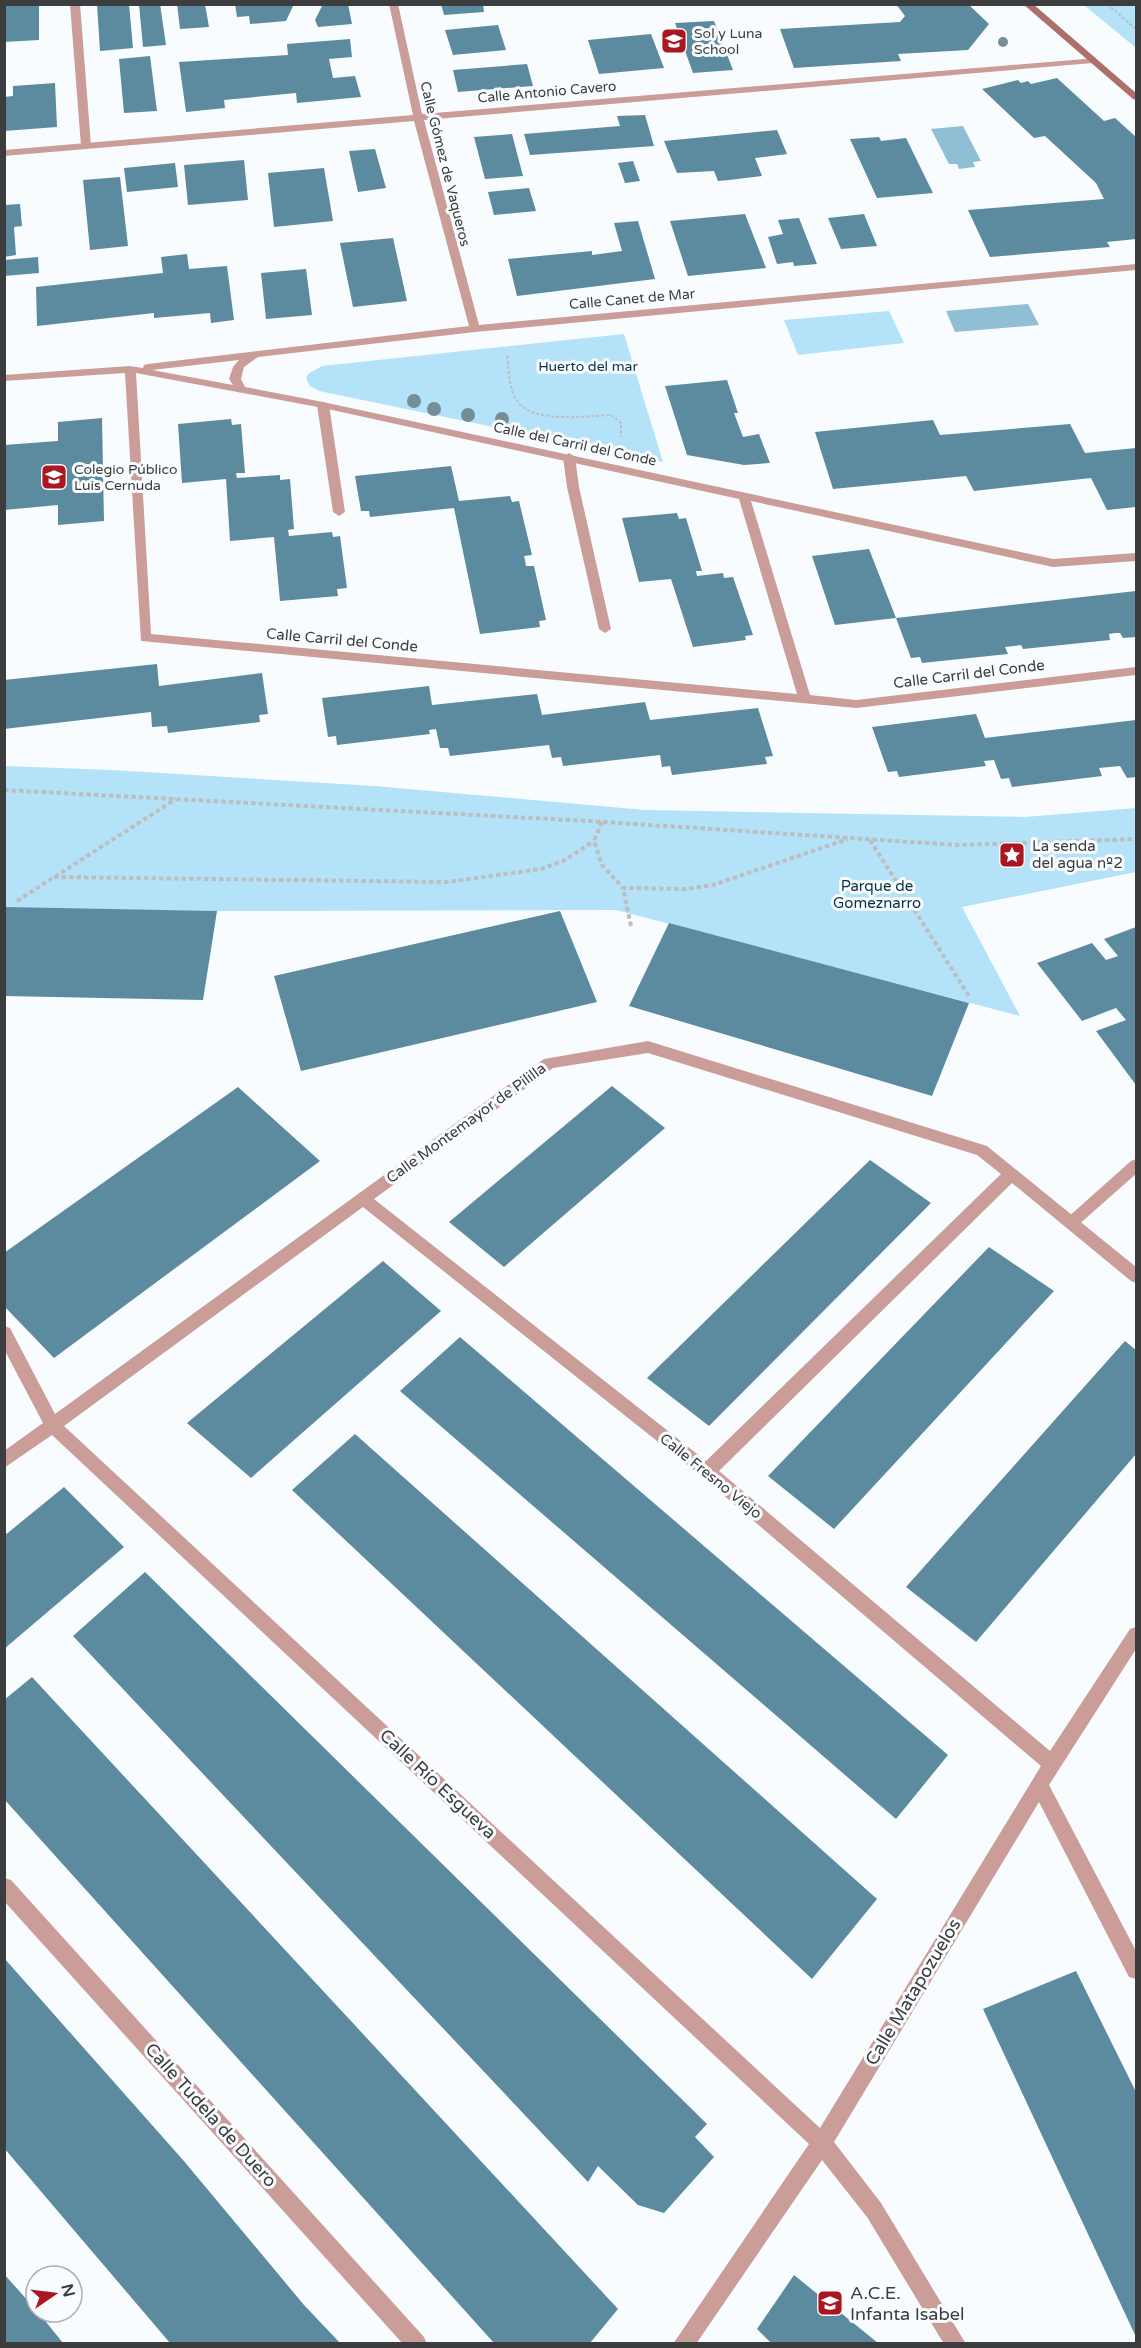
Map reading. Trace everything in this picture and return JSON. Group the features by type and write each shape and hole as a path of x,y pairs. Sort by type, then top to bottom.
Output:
{"street":[{"path":"75,4 86,146"},
{"name":"Calle Gómez de Vaqueros","path":"393,4 418,116 475,329"},
{"path":"1027,4 1137,97"},
{"name":"Calle Antonio Cavero","path":"4,153 1093,60"},
{"name":"Calle Canet de Mar","path":"130,369 475,329 1137,267"},
{"path":"241,389 235,379 236,368 243,360 259,354"},
{"name":"Calle del Carril del Conde","path":"4,378 130,369 323,405 1053,562 1137,557"},
{"name":"Calle Carril del Conde","path":"130,369 145,638 856,704 1137,671"},
{"path":"323,405 339,512"},
{"path":"569,458 573,486 605,630"},
{"path":"744,496 805,699"},
{"name":"Calle Montemayor de Pililla","path":"4,1461 549,1063 648,1047 981,1150 1137,1276"},
{"path":"1072,1222 1137,1165"},
{"path":"707,1471 1011,1174"},
{"name":"Calle Fresno Viejo","path":"362,1198 707,1471 1052,1764"},
{"name":"Calle Río Esgueva","path":"4,1333 53,1426 822,2143 874,2210 956,2343"},
{"name":"Calle Matapozuelos","path":"683,2343 822,2143 1039,1784 1137,1635"},
{"path":"1039,1784 1137,1970"},
{"name":"Calle Tudela de Duero","path":"4,1887 417,2343"}],"path":[{"path":"1107,4 1137,29"},
{"path":"506,351 518,401 527,409 543,416 611,415 619,419 623,428 621,438"},
{"path":"4,790 602,822 958,845 1137,839"},
{"path":"17,901 177,799"},
{"path":"54,877 448,882 498,877 555,865 594,841 602,822"},
{"path":"623,888 686,889 713,885 852,838"},
{"path":"870,839 969,996"},
{"path":"594,841 602,865 623,888 631,926"}],"green space":[{"path":"1084,5 1136,5 1136,48"},
{"path":"889,311 904,343 798,355 784,320"},
{"name":"Huerto del mar","path":"624,334 663,462 319,391 310,386 306,379 308,374 322,366"},
{"name":"Parque de Gomeznarro","path":"5,766 375,786 645,810 1025,817 1136,808 1136,872 962,907 1020,1016 616,910 217,911 5,908"}],"shaded area":[{"path":"963,126 981,161 973,162 975,167 959,169 957,164 949,164 931,129"},
{"path":"1028,304 1039,325 955,332 946,311"}],"building":[{"path":"4,4 39,4 39,40 4,42"},
{"path":"97,4 129,4 133,48 100,51"},
{"path":"139,4 160,4 166,45 143,47"},
{"path":"177,4 205,4 209,27 180,29"},
{"path":"235,4 294,4 286,21 250,24 249,16 237,17"},
{"path":"323,4 348,4 352,24 318,27 315,20"},
{"path":"441,4 483,4 484,12 444,15"},
{"path":"896,4 968,4 989,24 968,50 898,54 901,61 794,68 780,29 900,22 905,16"},
{"path":"714,21 733,70 693,73 675,23"},
{"path":"498,25 506,50 453,55 445,30"},
{"path":"651,34 664,68 599,74 588,40"},
{"path":"350,39 352,57 329,59 333,78 355,76 361,97 297,103 296,93 224,100 225,108 186,112 179,62 288,55 287,44"},
{"path":"150,56 157,111 124,113 119,59"},
{"path":"527,64 533,86 458,92 453,70"},
{"path":"1057,78 1104,121 1115,118 1136,137 1136,239 1107,242 1110,247 990,257 968,210 1104,199 1096,183 1045,136 1034,138 982,89 1018,80 1021,83 1028,81 1031,84"},
{"path":"55,83 57,127 4,131 4,97 13,96 13,86"},
{"path":"645,115 654,146 530,155 524,134 620,126 617,116"},
{"path":"777,130 787,154 755,158 762,176 729,180 718,181 714,171 677,173 664,141"},
{"path":"512,134 523,176 485,179 474,137"},
{"path":"879,137 881,141 906,138 933,193 877,198 850,139"},
{"path":"375,149 386,188 358,192 349,151"},
{"path":"244,160 248,200 188,205 184,165"},
{"path":"633,161 640,181 625,183 618,163"},
{"path":"175,163 178,187 127,192 124,168"},
{"path":"324,168 333,221 274,227 268,173"},
{"path":"120,177 128,246 90,250 83,180"},
{"path":"529,188 536,211 494,215 488,192"},
{"path":"20,204 22,226 14,227 16,255 4,257 4,205"},
{"path":"745,214 766,268 688,276 670,221"},
{"path":"864,214 877,246 841,249 828,218"},
{"path":"799,218 817,264 794,266 793,262 777,264 768,237 783,234 778,220"},
{"path":"638,221 655,279 517,296 508,259 592,251 592,255 622,251 614,223"},
{"path":"393,238 407,301 353,307 340,243"},
{"path":"187,254 189,269 227,266 234,320 211,323 210,313 154,318 154,313 37,326 36,287 163,273 161,257"},
{"path":"38,257 39,273 4,276 4,260"},
{"path":"306,269 312,315 266,319 261,273"},
{"path":"727,380 738,413 734,413 743,437 759,434 770,463 744,465 687,455 665,386"},
{"name":"Colegio Público Luis Cernuda","path":"102,418 104,521 58,525 58,505 4,510 4,445 58,441 58,422"},
{"path":"231,419 232,425 241,424 245,473 236,473 237,478 280,475 280,480 290,479 294,529 288,530 289,536 332,532 333,537 340,536 347,588 337,589 338,596 280,601 274,537 230,541 226,479 182,483 178,424"},
{"path":"933,420 940,435 1070,424 1085,453 1136,448 1136,507 1107,510 1091,478 974,491 966,476 833,489 815,432"},
{"path":"451,466 459,501 510,496 512,502 519,501 532,555 524,556 526,566 534,566 546,620 539,621 540,627 480,634 454,508 370,517 369,511 361,511 355,476"},
{"path":"677,513 679,519 686,518 702,571 696,571 697,576 723,573 724,578 733,577 753,635 745,636 746,640 693,647 671,579 639,582 622,518"},
{"path":"869,549 896,618 835,625 812,556"},
{"path":"1136,591 1136,637 1123,638 1120,633 1115,633 1109,634 1110,640 1023,649 1021,645 1005,647 1008,654 922,663 920,657 911,658 896,618"},
{"path":"157,664 159,686 262,673 268,714 259,715 260,722 168,733 167,726 152,727 151,712 4,729 4,680"},
{"path":"429,686 432,705 537,694 542,715 645,702 650,720 758,708 773,756 765,757 767,764 672,775 670,766 662,767 660,755 563,766 561,757 552,758 549,745 450,756 448,748 440,748 436,729 429,730 430,734 337,745 336,736 328,737 322,698"},
{"path":"976,714 985,738 1136,720 1136,777 1127,778 1120,766 1099,768 1102,776 1012,787 1009,778 1001,779 994,760 984,761 986,766 899,777 897,771 888,772 872,727"},
{"path":"4,907 217,911 203,1000 4,996"},
{"path":"560,911 597,1002 301,1071 274,976"},
{"path":"669,923 969,1003 932,1096 629,1006"},
{"path":"1136,927 1136,1085 1096,1031 1126,1020 1116,1008 1082,1021 1037,963 1092,943 1106,960 1118,956 1104,939"},
{"path":"612,1086 665,1128 504,1267 449,1222"},
{"path":"238,1087 320,1161 54,1358 4,1306 4,1253"},
{"path":"870,1160 931,1203 709,1426 647,1378"},
{"path":"989,1247 1054,1291 834,1529 768,1476"},
{"path":"383,1261 441,1311 251,1478 187,1423"},
{"path":"460,1337 948,1755 896,1819 400,1391"},
{"path":"1125,1341 1136,1350 1136,1454 976,1642 906,1587"},
{"path":"355,1434 877,1899 812,1979 292,1490"},
{"path":"64,1487 124,1547 4,1649 4,1536"},
{"path":"145,1572 707,2124 695,2137 714,2157 664,2213 638,2205 598,2166 588,2182 73,1636"},
{"path":"32,1677 618,2309 590,2343 494,2343 4,1799 4,1700"},
{"path":"4,1958 183,2160 304,2305 340,2343 170,2343 4,2148"},
{"path":"1076,1971 1136,2092 1136,2337 983,2009"},
{"path":"4,2274 24,2296 24,2324 48,2324 63,2343 4,2343"},
{"path":"794,2275 878,2343 771,2343 757,2329"}],"place":[{"name":"Sol y Luna School","path":"674,41"},
{"name":"Colegio Público Luis Cernuda","path":"54,477"},
{"name":"La senda del agua nº2","path":"1012,855"},
{"name":"A.C.E. Infanta Isabel","path":"830,2303"}]}
